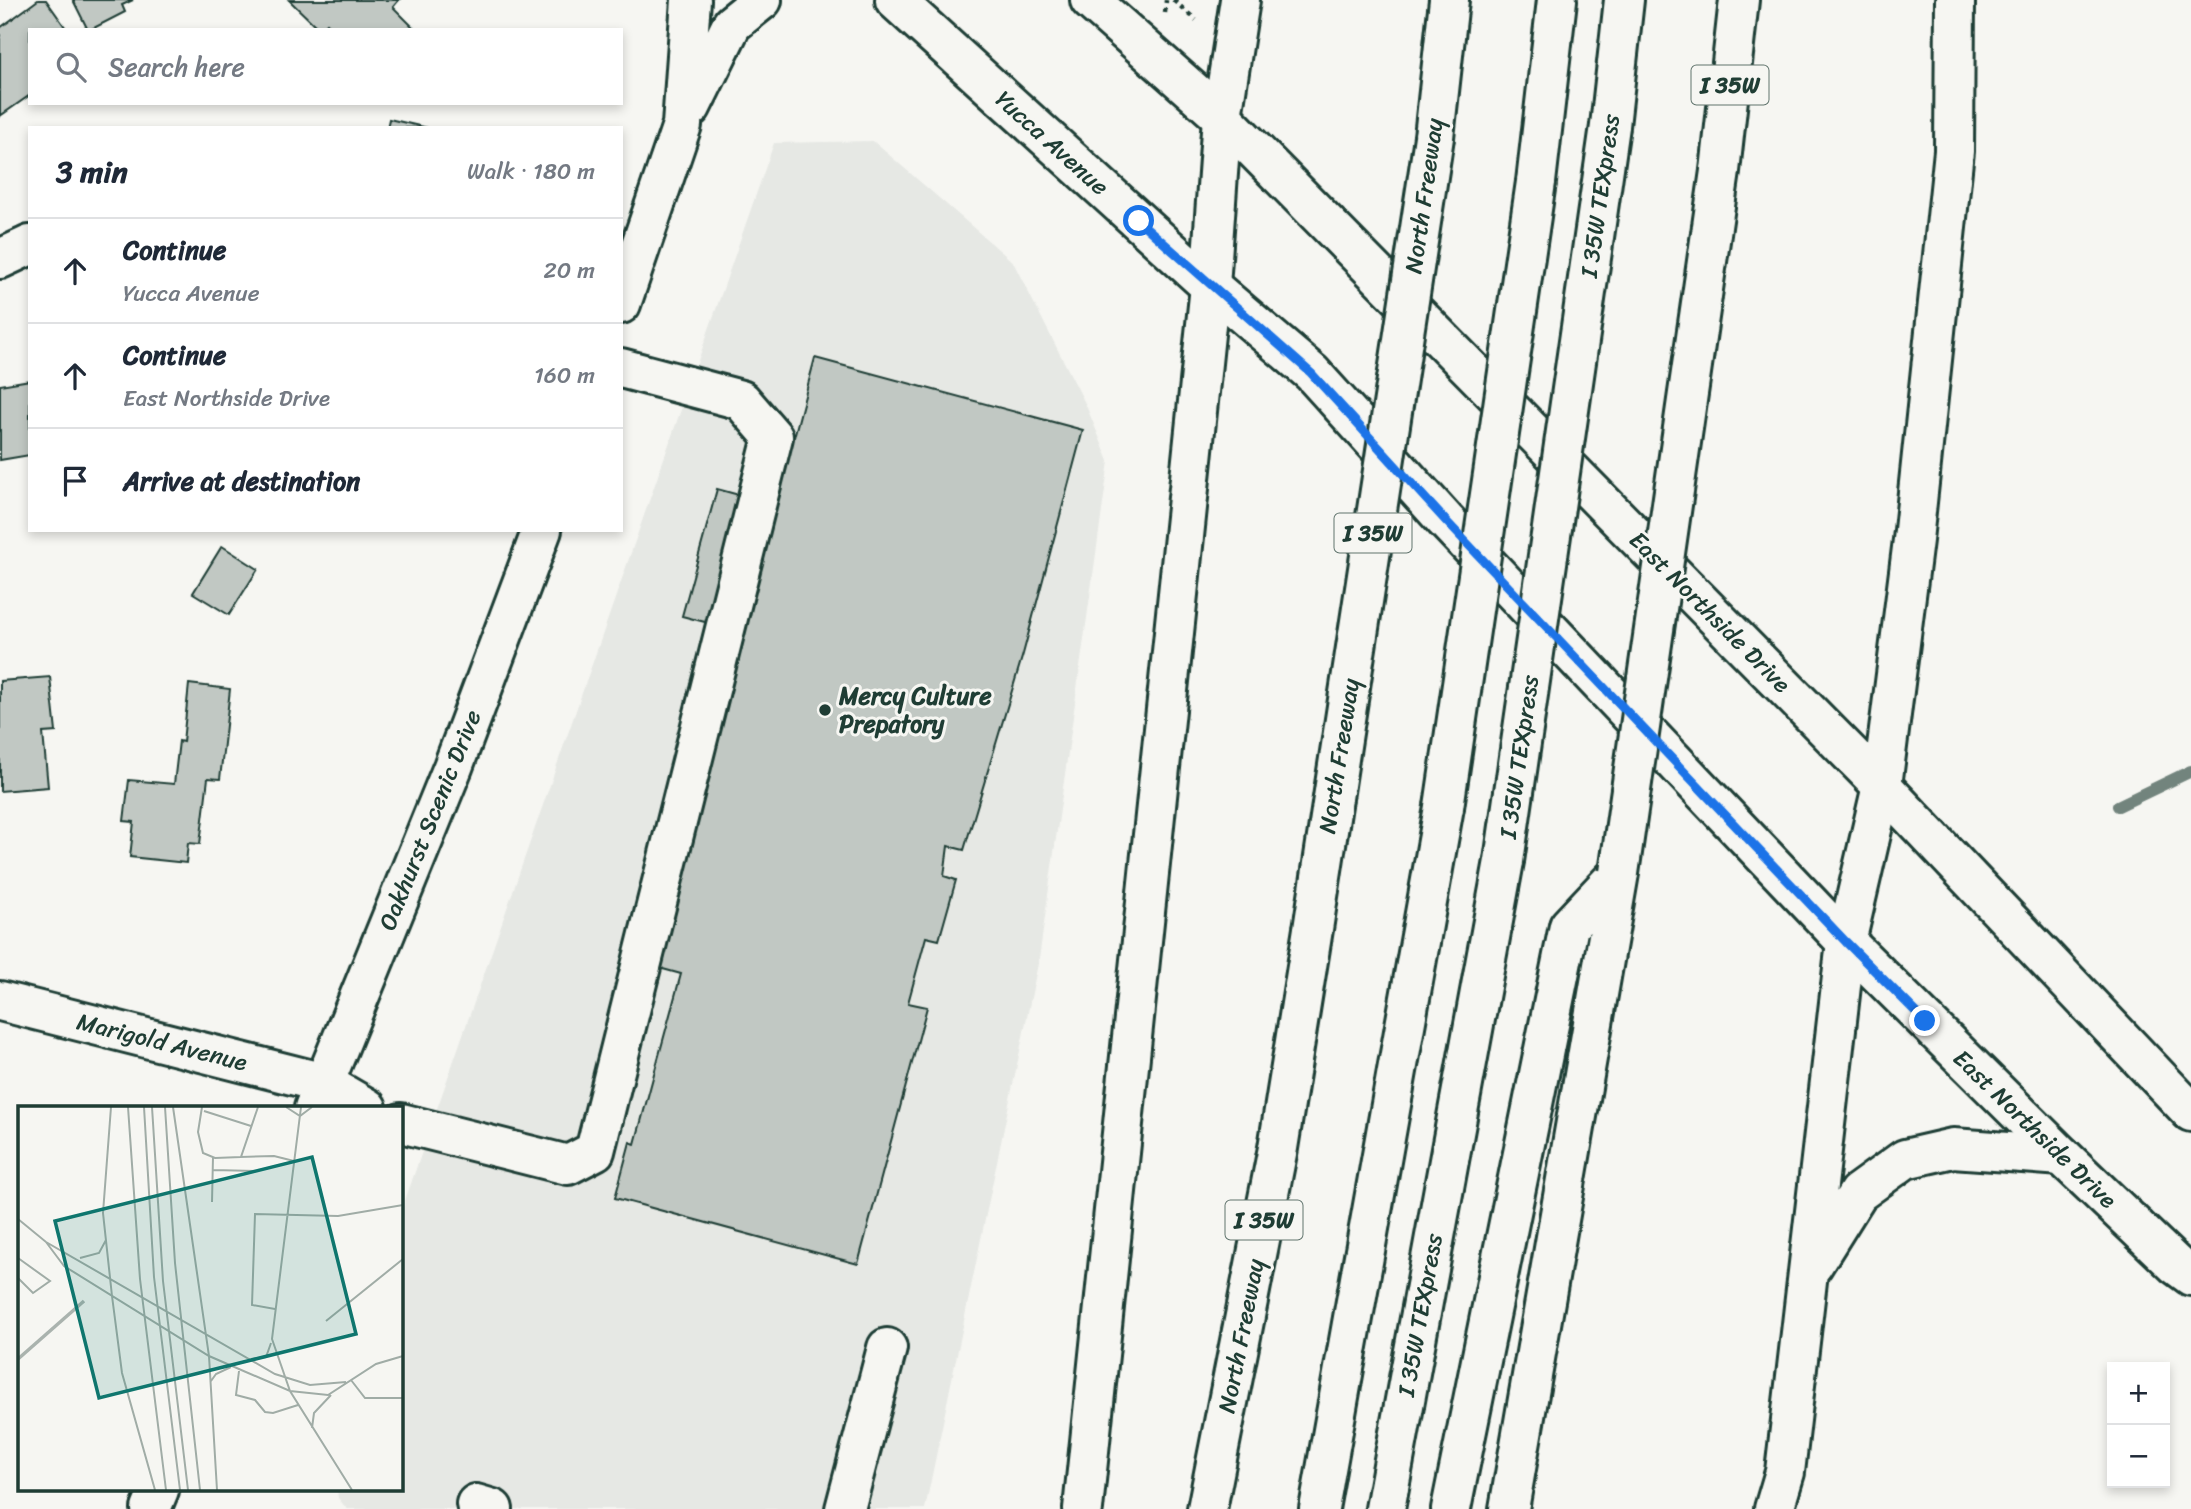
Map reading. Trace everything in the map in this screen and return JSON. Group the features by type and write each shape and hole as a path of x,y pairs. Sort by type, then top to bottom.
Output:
{"main road":[{"path":"682,125 691,0"},
{"path":"623,298 682,125 733,24 762,0"},
{"path":"1090,0 1222,117"},
{"path":"1083,1509 1210,286 1222,117 1240,0"},
{"name":"North Freeway","path":"1207,1509 1278,1148 1434,137 1449,0"},
{"path":"1319,1509 1444,807 1536,183 1557,0"},
{"name":"I 35W TEXpress","path":"1385,1509 1504,861 1610,126 1624,0"},
{"name":"I 35W","path":"1509,1509 1619,873 1720,171 1739,0"},
{"path":"1773,1509 1785,1472 1846,942 1882,786 1914,526 1954,150 1955,0"},
{"name":"Yucca Avenue","path":"888,2 1210,286"},
{"name":"East Northside Drive","path":"1222,117 1882,786 2191,1112"},
{"path":"0,259 28,246"},
{"name":"East Northside Drive","path":"1210,286 1311,373 1445,520 1846,942 2062,1156 2176,1265 2191,1276"},
{"path":"402,1123 568,1165 595,1151 773,436 741,400 623,369"},
{"name":"Oakhurst Scenic Drive","path":"319,1096 453,767 541,532"},
{"path":"1451,1509 1569,926 1619,873"},
{"name":"Marigold Avenue","path":"0,1001 359,1106"},
{"path":"1807,1276 1858,1193 1905,1159 1953,1148 2062,1156"},
{"path":"845,1509 887,1348"},
{"path":"151,1509 158,1492"}],"path":[{"path":"1173,0 1205,27"}],"shaded area":[{"name":"Mercy Culture Prepatory","path":"873,141 1013,262 1085,403 1109,461 1039,959 925,1509 347,1509 338,1498 337,1492 402,1492 402,1209 774,143"}],"building":[{"path":"38,0 46,0 65,27 28,28 28,96 0,116 0,28"},
{"path":"73,0 133,0 122,5 125,12 94,28 87,28"},
{"path":"289,0 399,0 393,7 414,28 332,28 327,23 318,28"},
{"path":"389,119 419,126 387,126"},
{"path":"815,358 1083,430 1023,654 964,850 948,846 944,876 956,880 939,940 926,937 908,1003 927,1007 858,1264 615,1198 630,1142 635,1144 681,974 652,966 743,632 682,616 717,489 776,505"},
{"path":"28,380 28,455 0,460 0,385"},
{"path":"222,546 258,569 229,615 193,593"},
{"path":"50,677 56,732 43,733 48,787 0,791 0,681"},
{"path":"189,684 230,689 220,779 208,778 200,844 188,843 186,863 130,857 134,822 124,821 129,780 174,784 179,741 183,742"}],"waterway":[{"path":"2118,806 2191,771"}],"place":[{"name":"Mercy Culture Prepatory","path":"825,710"}],"route":[{"path":"1139,221 1311,373 1445,520 1846,942 1925,1021"}]}
